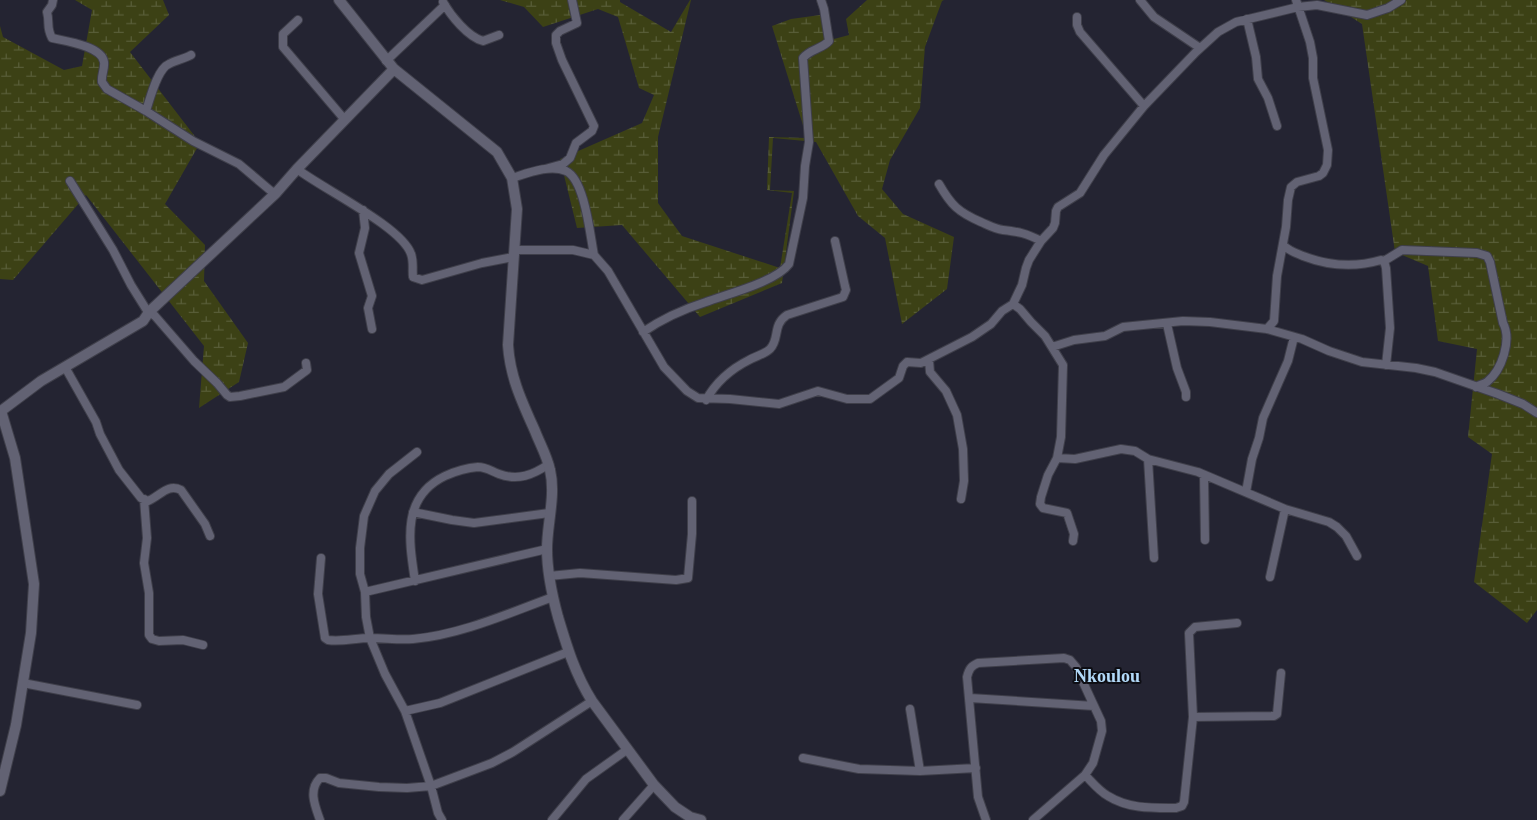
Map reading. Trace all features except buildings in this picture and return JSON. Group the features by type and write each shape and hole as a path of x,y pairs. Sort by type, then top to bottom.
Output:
{"street":[{"path":"53,0 47,12 50,19 48,30 52,38 84,45 95,51 103,59 102,82 107,89 193,141 239,164 271,191 276,193"},
{"path":"339,0 386,61 497,152 512,178 517,209 508,345 509,361 512,377 549,464 552,479 547,549 549,576 568,652 577,674 592,701 654,785 675,807 690,818 702,820"},
{"path":"512,178 563,164 570,158 576,143 592,132 594,126 562,60 556,43 556,35 560,31 577,23 572,0"},
{"path":"643,332 662,320 688,309 771,279 784,271 789,264 803,198 805,166 810,142 803,62 806,54 825,45 829,41 821,0"},
{"path":"1140,0 1154,17 1200,48"},
{"path":"545,169 565,171 573,177 580,189 594,255 608,271 670,375 691,395 706,400 779,404 818,391 847,398 870,399 900,378 907,362 921,364 981,332 1002,311 1013,304 1022,286 1026,268 1041,240 1053,228 1058,207 1080,193 1104,155 1144,106 1200,48 1226,26 1297,3 1367,15 1388,8 1401,0"},
{"path":"386,61 444,2 453,16 477,39 484,41 499,35"},
{"path":"1267,329 1274,321 1277,276 1291,187 1297,182 1323,173 1326,170 1328,150 1313,78 1313,58 1310,42 1297,3"},
{"path":"1078,16 1077,25 1080,32 1144,106"},
{"path":"1247,19 1256,56 1258,79 1269,102 1277,126"},
{"path":"298,20 283,34 283,47 345,120"},
{"path":"146,111 153,88 167,64 191,55"},
{"path":"0,791 16,725 23,683 32,617 34,584 15,458 0,412 41,381 142,321 149,312 276,193 394,69"},
{"path":"297,169 363,210 406,245 413,260 413,278 416,279 422,280 513,254 573,250 594,255"},
{"path":"70,181 113,250 133,290 149,312 155,316 194,361 210,374 227,395 230,397 284,387 307,370 306,363"},
{"path":"939,184 950,203 967,216 996,228 1024,232 1041,240"},
{"path":"363,210 364,228 359,253 372,296 368,308 372,329"},
{"path":"706,400 714,387 730,372 770,349 778,323 783,318 787,315 843,297 846,286 834,241"},
{"path":"1283,245 1288,250 1297,254 1334,265 1367,264 1381,260 1384,262 1402,250 1478,253 1487,256 1490,262 1503,323 1507,330 1507,344 1503,357 1492,375 1487,381 1476,387"},
{"path":"1384,262 1390,328 1386,365"},
{"path":"1013,304 1045,336 1062,361 1064,371 1061,384 1063,394 1062,426 1057,458 1048,475 1040,504 1043,508 1067,513 1074,534 1074,540"},
{"path":"1052,347 1074,340 1105,336 1123,327 1183,321 1210,322 1267,329 1362,362 1435,372 1523,404 1537,413"},
{"path":"1167,324 1186,397"},
{"path":"1246,492 1252,459 1263,418 1288,361 1294,337"},
{"path":"929,360 930,372 946,391 957,415 963,449 964,481 961,500"},
{"path":"65,367 96,422 100,434 119,470 144,500 147,538 144,562 149,593 149,635 152,639 159,641 183,640 202,645"},
{"path":"1057,458 1075,459 1124,449 1135,451 1148,459 1204,475 1285,509 1329,522 1337,526 1346,536 1357,556"},
{"path":"417,452 389,474 375,491 364,516 360,548 360,574 365,592 366,617 370,638 385,674 405,711 431,786 438,813 442,820"},
{"path":"1148,459 1154,558"},
{"path":"415,581 410,547 413,512 418,498 425,489 439,479 460,469 484,468 508,477 528,476 549,464"},
{"path":"1204,475 1205,540"},
{"path":"144,500 148,501 156,498 167,488 181,490 205,524 210,536"},
{"path":"549,576 580,573 676,580 688,578 692,534 692,501"},
{"path":"1270,577 1285,509"},
{"path":"413,512 474,523 550,513"},
{"path":"365,592 547,549"},
{"path":"321,558 318,594 325,638 333,641 370,638 409,639 451,631 495,619 553,597"},
{"path":"1084,775 1106,795 1119,802 1140,808 1176,808 1182,806 1193,717 1189,633 1195,627 1237,623"},
{"path":"405,711 440,704 568,652"},
{"path":"986,820 978,797 968,677 972,665 978,663 1064,658 1070,660 1076,666 1101,721 1102,731 1093,762 1084,775 1033,820"},
{"path":"1193,717 1274,716 1277,714 1281,673"},
{"path":"23,683 137,705"},
{"path":"970,698 1094,706"},
{"path":"320,820 313,791 315,783 320,778 326,778 339,783 379,787 407,788 431,786 492,764 592,701"},
{"path":"910,709 920,771"},
{"path":"552,820 586,779 628,749"},
{"path":"803,758 859,769 920,771 976,768"},
{"path":"623,820 654,785"}],"green space":[{"path":"75,0 163,0 169,15 130,52 200,143 165,204 205,245 204,281 248,343 239,382 199,408 204,346 86,195 13,280 0,279 0,26 3,37 64,70 82,66 92,10"},
{"path":"500,0 620,0 620,2 671,32 691,0 658,137 658,203 682,236 780,268 792,193 767,190 769,137 807,138 772,26 791,19 820,15 834,39 849,35 846,19 867,0 944,0 925,47 920,108 890,160 882,189 903,214 954,237 947,289 902,324 885,238 858,216 816,142 773,138 770,190 794,191 782,283 700,317 622,225 577,228 560,159 642,123 654,95 639,88 618,17 598,9 543,27 524,7"},
{"path":"1324,0 1537,0 1537,610 1527,623 1474,582 1492,454 1468,437 1477,349 1438,341 1428,266 1395,252 1362,24"}],"district":[{"name":"Nkoulou","path":"1107,676"}]}
